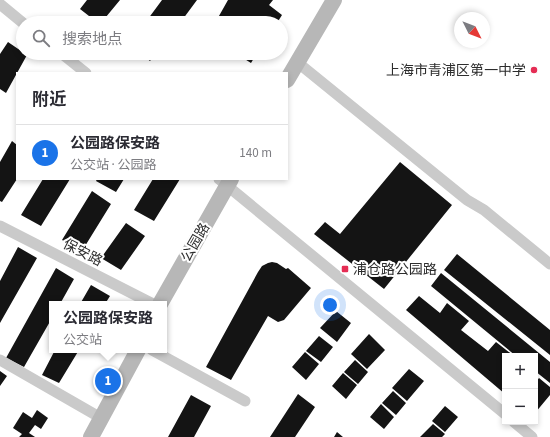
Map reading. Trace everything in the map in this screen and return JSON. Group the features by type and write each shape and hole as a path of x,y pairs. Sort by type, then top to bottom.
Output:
{"street":[{"path":"288,78 334,0"},
{"path":"0,4 16,17"},
{"path":"70,60 85,72"},
{"path":"298,62 467,200 484,210 550,264"},
{"path":"226,181 502,411"},
{"name":"公园路","path":"162,301 226,181"},
{"name":"保安路","path":"0,226 147,301"},
{"path":"90,437 136,353"},
{"path":"157,353 245,401"},
{"path":"0,360 101,418"},
{"path":"518,425 532,437"}],"building":[{"path":"87,0 120,0 107,16 89,16 80,9"},
{"path":"162,0 197,0 185,16 150,16"},
{"path":"228,0 273,0 269,5 282,15 281,16 219,16"},
{"path":"8,42 16,47 16,60 24,60 18,72 16,72 16,75 6,93 0,89 0,54"},
{"path":"12,141 16,144 16,180 2,202 0,201 0,162"},
{"path":"400,162 452,205 384,289 314,234 325,222 340,234"},
{"path":"42,180 69,180 41,226 21,215"},
{"path":"96,180 123,180 116,192"},
{"path":"152,180 179,180 154,221 134,210"},
{"path":"92,191 111,204 82,251 62,240"},
{"path":"126,223 145,236 121,270 101,258"},
{"path":"18,247 37,258 0,323 0,281"},
{"path":"457,254 550,330 550,355 444,270"},
{"path":"272,262 277,263 286,269 288,268 311,288 284,320 278,322 268,316 231,380 206,367 258,272 262,266"},
{"path":"56,268 74,279 62,301 49,301 49,323 24,367 6,358"},
{"path":"441,273 550,362 550,383 538,373 538,353 512,353 431,286"},
{"path":"91,285 110,296 107,301 82,301"},
{"path":"419,296 440,313 447,303 469,321 461,330 488,351 496,342 510,353 502,353 502,391 406,310"},
{"path":"336,311 351,323 337,342 320,328"},
{"path":"369,334 385,350 367,369 351,354"},
{"path":"319,336 333,347 321,362 306,351"},
{"path":"305,352 319,364 306,380 292,367"},
{"path":"53,353 77,353 59,383 42,375"},
{"path":"355,360 368,372 358,384 344,372"},
{"path":"409,369 424,381 407,401 392,388"},
{"path":"0,371 7,376 0,386"},
{"path":"343,373 357,385 346,399 332,386"},
{"path":"539,378 550,387 550,395 538,409 538,389"},
{"path":"393,391 406,403 396,415 382,403"},
{"path":"298,394 315,407 295,437 270,437"},
{"path":"191,395 211,406 194,437 168,437"},
{"path":"381,404 394,417 384,429 370,417"},
{"path":"445,406 458,417 445,432 432,421"},
{"path":"37,410 48,418 41,429 35,425 29,433 35,437 19,437 22,434 13,428 23,412 32,418"},
{"path":"433,424 445,434 442,437 420,437"},
{"path":"337,432 343,437 334,437"}],"place":[{"name":"上海市青浦区第一中学","path":"534,70"},
{"name":"浦仓路公园路","path":"345,269"},
{"name":"公园路保安路","path":"108,381"}]}
